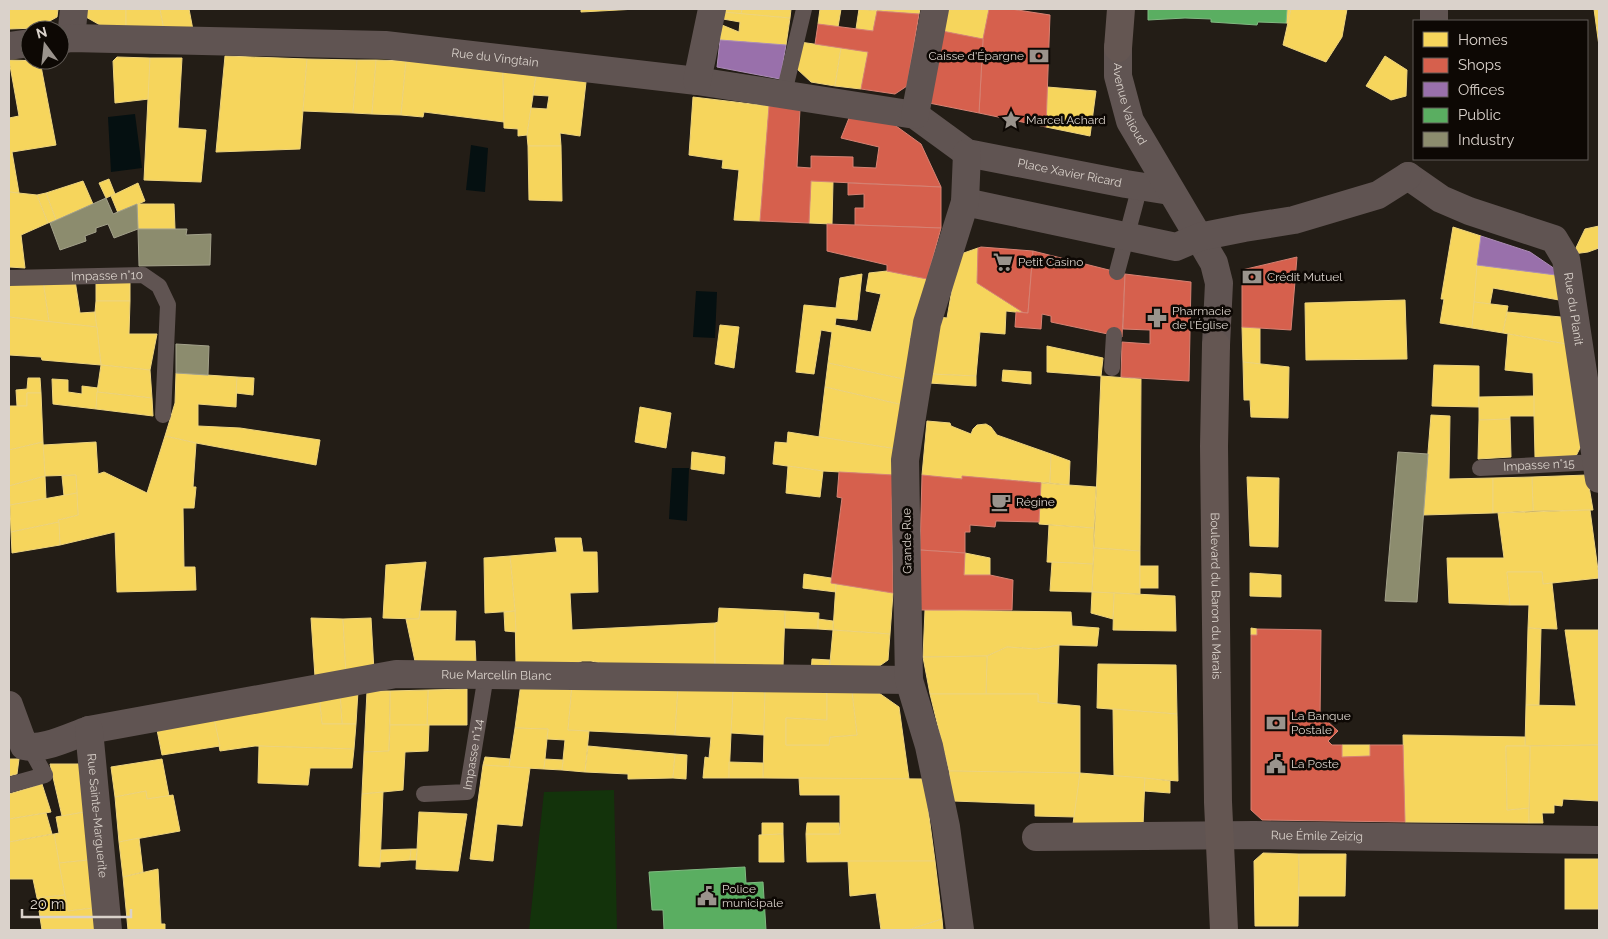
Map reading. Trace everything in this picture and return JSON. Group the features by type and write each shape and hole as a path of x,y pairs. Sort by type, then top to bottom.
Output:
{"main road":[{"name":"Avenue Valioud","path":"1118,48 1121,9"},
{"name":"Boulevard du Baron du Marais","path":"1216,345 1214,446 1218,835 1224,930"}],"street":[{"path":"70,24 74,9"},
{"path":"696,81 712,9"},
{"path":"920,119 935,9"},
{"name":"Rue du Vingtain","path":"70,39 385,45 784,93 920,119"},
{"name":"Avenue Valioud","path":"1118,48 1118,76 1130,121 1170,191"},
{"name":"Place Xavier Ricard","path":"920,119 967,153 1170,191"},
{"name":"Grande Rue","path":"960,930 946,827 929,746 909,680 905,460 927,323 965,202 967,153"},
{"path":"965,202 1176,247 1199,237 1294,220 1378,195 1412,167"},
{"name":"Rue du Planit","path":"1412,167 1441,199 1470,211 1554,239 1566,259 1598,471"},
{"path":"1170,191 1199,237"},
{"name":"Boulevard du Baron du Marais","path":"1199,237 1214,263 1219,283 1216,345"},
{"name":"Rue Marcellin Blanc","path":"30,748 46,745 88,730 396,674 909,680"},
{"path":"9,705 24,746 30,748"},
{"name":"Rue Sainte-Marguerite","path":"88,730 108,930"},
{"name":"Rue Émile Zeizig","path":"1036,837 1218,835 1599,840"}],"lane":[{"path":"784,93 804,9"},
{"path":"1117,272 1140,186"},
{"name":"Impasse n°10","path":"9,278 142,275 158,286 168,306 163,416"},
{"path":"1112,368 1114,335"},
{"name":"Impasse n°15","path":"1480,468 1598,471"},
{"name":"Impasse n°14","path":"424,794 467,792 486,675"},
{"path":"9,785 45,775 30,748"}],"green space":[{"path":"614,790 617,930 529,930 544,792"}],"shaded area":[{"path":"135,114 142,168 111,172 108,117"},
{"path":"471,145 488,148 485,192 466,190"},
{"path":"696,291 717,292 715,338 693,337"},
{"path":"672,468 689,468 687,521 669,519"}],"building: Homes":[{"path":"9,9 58,9 57,17 52,20 20,20 20,29 9,29"},
{"path":"86,9 126,9 126,29 107,29 86,17"},
{"path":"126,9 160,9 164,30 126,29"},
{"path":"160,9 189,9 193,30 164,30"},
{"path":"581,9 637,9 581,12"},
{"path":"723,9 742,9 741,14 723,12"},
{"path":"742,9 791,9 790,18 741,14"},
{"path":"820,9 841,9 838,27 818,24"},
{"path":"858,9 920,9 919,14"},
{"path":"859,9 877,11 873,31 856,29"},
{"path":"946,9 989,9 983,39 942,31"},
{"path":"1287,9 1291,9 1288,23 1286,23"},
{"path":"1291,9 1347,9 1342,37 1326,62 1283,45"},
{"path":"1594,9 1599,9 1599,46"},
{"path":"723,12 790,18 786,45 720,40 722,25 739,32 740,22 723,19"},
{"path":"800,42 841,48 835,86 811,82 797,69"},
{"path":"841,48 868,52 861,89 835,86"},
{"path":"225,56 307,59 300,149 216,152"},
{"path":"1385,56 1407,70 1406,96 1391,100 1366,86"},
{"path":"117,57 150,58 149,99 115,103 113,61"},
{"path":"150,58 182,58 178,128 206,130 201,182 144,180"},
{"path":"307,59 357,60 353,113 303,111"},
{"path":"9,60 20,60 20,70 42,70 56,145 12,152 19,193 9,192 9,118 19,116"},
{"path":"357,60 376,60 372,114 353,113"},
{"path":"376,60 406,61 401,115 372,114"},
{"path":"406,61 503,72 504,122 424,112 423,117 401,115"},
{"path":"503,72 536,76 527,135 518,136 518,129 504,128"},
{"path":"536,76 586,82 580,136 560,133 561,146 528,146 527,135 531,108 547,109 549,96 533,95"},
{"path":"1047,87 1096,91 1090,136 1046,127"},
{"path":"693,97 769,106 760,221 734,220 739,170 722,168 723,160 689,155"},
{"path":"528,146 561,146 562,201 529,200"},
{"path":"109,179 115,194 106,198 99,183"},
{"path":"83,181 93,204 56,220 46,193"},
{"path":"811,181 833,182 832,224 809,223"},
{"path":"138,183 145,201 118,213 111,196"},
{"path":"9,192 37,195 48,223 21,235 25,268 9,267"},
{"path":"46,193 56,220 48,223 37,195"},
{"path":"137,204 174,204 175,229 138,229"},
{"path":"1599,226 1599,248 1573,254 1585,229"},
{"path":"1453,227 1481,236 1472,328 1440,323 1444,299 1441,299"},
{"path":"978,248 977,283 1024,313 1006,311 1005,334 980,332 976,376 930,374 939,317 947,318 958,255"},
{"path":"1477,265 1556,275 1559,300 1493,288 1490,304 1474,302"},
{"path":"887,271 927,279 910,339 912,357 908,380 828,363 832,332 821,330 814,374 796,372 804,305 836,308 840,278 862,274 857,320 836,318 835,325 871,332 881,294 866,291 869,273"},
{"path":"75,280 80,313 95,312 97,327 49,322 43,281"},
{"path":"96,280 130,282 130,301 96,301"},
{"path":"43,281 49,322 9,317 9,284"},
{"path":"1405,300 1407,359 1306,360 1305,303"},
{"path":"96,301 130,301 129,334 157,334 150,370 101,365 95,312"},
{"path":"1474,302 1508,306 1503,333 1472,328"},
{"path":"1507,312 1561,317 1572,345 1503,333"},
{"path":"9,317 97,327 101,365 9,355"},
{"path":"720,325 739,327 734,368 715,364"},
{"path":"1242,327 1260,328 1260,364 1243,362"},
{"path":"1508,334 1572,345 1585,438 1576,456 1535,457 1533,373 1505,370"},
{"path":"1047,346 1103,358 1101,376 1047,372"},
{"path":"1243,362 1289,367 1288,418 1251,417 1250,400 1244,400"},
{"path":"828,363 908,380 903,405 825,387"},
{"path":"101,365 150,370 152,398 97,392"},
{"path":"1434,365 1479,366 1479,407 1432,406"},
{"path":"1003,370 1031,372 1031,384 1002,381"},
{"path":"176,373 237,377 236,407 198,404 198,426 240,428 320,440 316,465 165,436 175,403"},
{"path":"930,374 976,376 976,386 929,383"},
{"path":"1101,376 1141,379 1140,551 1094,548"},
{"path":"237,377 254,378 253,395 236,393"},
{"path":"28,378 40,378 41,393 27,393 27,406 17,406 16,390 27,389"},
{"path":"52,379 68,380 68,392 82,394 82,386 98,388 96,409 53,404"},
{"path":"825,387 903,405 897,449 819,437"},
{"path":"97,392 152,398 153,416 96,409"},
{"path":"27,393 41,393 43,442 9,450 9,406 27,406"},
{"path":"1534,396 1534,416 1510,416 1510,419 1479,420 1479,397"},
{"path":"640,407 671,413 666,448 635,442"},
{"path":"1431,415 1450,416 1449,479 1493,478 1493,513 1423,515"},
{"path":"1510,419 1511,457 1478,459 1479,420"},
{"path":"927,421 950,423 951,426 971,434 977,425 986,424 997,435 1051,454 1050,483 922,475"},
{"path":"788,432 897,449 894,475 823,471 773,464 775,442 787,443"},
{"path":"165,436 196,443 193,487 196,487 194,508 183,508 184,567 195,567 196,590 117,592 115,532 60,545 58,520 78,515 76,475 45,476 43,445 96,442 98,474 104,472 147,493"},
{"path":"43,442 45,476 9,486 9,450"},
{"path":"692,452 725,457 724,474 691,469"},
{"path":"1051,454 1070,461 1069,485 1050,483"},
{"path":"788,466 823,471 820,497 786,493"},
{"path":"76,475 77,493 64,496 62,476"},
{"path":"1587,475 1593,510 1533,511 1532,477"},
{"path":"45,476 46,499 10,505 9,486"},
{"path":"1247,477 1279,478 1278,547 1250,546"},
{"path":"1532,477 1533,511 1493,513 1493,478"},
{"path":"1041,483 1096,487 1094,528 1039,524"},
{"path":"77,493 78,515 58,520 59,522 11,532 10,505"},
{"path":"1590,510 1599,578 1543,584 1542,572 1507,572 1510,605 1449,603 1447,558 1504,558 1498,513"},
{"path":"59,522 60,545 12,553 11,532"},
{"path":"1049,525 1094,528 1093,564 1047,562"},
{"path":"555,538 581,538 583,552 597,552 598,592 570,593 572,630 715,623 715,668 591,661 582,661 572,665 516,665 515,611 510,556 557,552"},
{"path":"1094,548 1140,551 1140,594 1092,592"},
{"path":"965,553 990,558 990,575 964,575"},
{"path":"510,556 515,611 485,613 484,558"},
{"path":"426,562 419,619 383,618 386,565"},
{"path":"1052,562 1093,564 1092,592 1050,591"},
{"path":"1140,566 1158,566 1158,588 1140,588"},
{"path":"1507,572 1542,572 1543,584 1552,583 1557,629 1528,628 1529,605 1510,605"},
{"path":"1250,573 1281,575 1281,597 1250,596"},
{"path":"804,574 831,578 831,583 836,584 836,592 803,588"},
{"path":"836,584 893,593 890,634 833,630"},
{"path":"1092,592 1114,593 1113,619 1091,613"},
{"path":"1114,593 1175,596 1176,631 1113,630"},
{"path":"719,608 785,611 783,667 715,664 715,623 718,622"},
{"path":"925,610 1071,612 1072,626 1099,628 1097,646 1059,645 1036,649 1007,647 987,656 923,657"},
{"path":"420,611 456,611 455,641 475,641 476,665 416,666 406,619 419,619"},
{"path":"515,611 516,632 505,631 504,612"},
{"path":"785,611 819,613 818,629 785,628"},
{"path":"311,618 343,619 346,674 315,677"},
{"path":"371,618 374,671 346,674 343,619"},
{"path":"818,619 833,621 833,630 818,629"},
{"path":"1251,628 1257,629 1257,635 1251,635"},
{"path":"1528,628 1541,629 1539,705 1526,705"},
{"path":"833,630 890,634 888,660 868,674 829,673"},
{"path":"1565,630 1599,630 1599,745 1525,746 1526,705 1576,706"},
{"path":"1059,645 1057,704 1038,702 1038,694 986,694 987,656 1007,647 1036,649"},
{"path":"987,656 986,694 930,694 923,657"},
{"path":"812,659 830,660 829,673 811,673"},
{"path":"1098,664 1176,665 1177,714 1097,708"},
{"path":"521,683 572,685 568,730 589,731 585,772 562,770 565,740 547,739 548,729 515,728"},
{"path":"572,685 678,687 675,735 568,730"},
{"path":"733,685 765,687 764,735 731,733"},
{"path":"678,687 733,690 729,778 703,778 705,757 709,758 711,737 675,735"},
{"path":"765,687 827,690 827,720 786,718 786,745 829,745 830,737 857,735 852,692 879,693 899,707 909,779 763,778"},
{"path":"467,689 467,725 427,725 428,690"},
{"path":"428,690 427,725 390,725 390,691"},
{"path":"827,690 852,692 857,735 830,737 829,745 786,745 786,718 827,720"},
{"path":"358,691 356,724 342,724 340,693"},
{"path":"367,691 390,691 389,751 364,752"},
{"path":"340,693 342,724 322,724 319,695"},
{"path":"930,694 1038,694 1038,702 1080,706 1080,773 949,771"},
{"path":"319,695 322,724 356,724 354,749 255,746 220,751 213,714"},
{"path":"1113,709 1177,714 1178,781 1114,776"},
{"path":"213,714 220,746 162,755 156,725"},
{"path":"390,725 429,725 428,751 405,752 403,790 362,794 364,752 389,751"},
{"path":"515,728 548,729 544,769 509,767"},
{"path":"1403,735 1525,737 1525,746 1506,746 1507,810 1529,808 1529,823 1405,822"},
{"path":"1342,745 1370,745 1370,756 1342,757"},
{"path":"1599,745 1599,801 1563,799 1562,806 1554,805 1554,813 1542,813 1543,823 1529,823 1530,746"},
{"path":"259,746 354,749 352,768 310,768 308,785 258,783"},
{"path":"588,746 675,754 673,778 628,779 628,774 585,772"},
{"path":"1506,746 1530,746 1529,808 1507,810"},
{"path":"675,754 687,755 686,779 673,778"},
{"path":"485,757 510,759 509,767 483,765"},
{"path":"9,759 19,759 17,774 9,776"},
{"path":"162,759 169,796 147,799 146,791 115,797 111,767"},
{"path":"545,759 563,760 562,770 544,769"},
{"path":"729,762 763,763 763,778 729,778"},
{"path":"50,764 91,764 96,810 62,816"},
{"path":"483,765 530,768 522,826 497,824 493,861 470,859"},
{"path":"949,771 1080,773 1075,817 1035,816 1035,804 953,801"},
{"path":"1080,773 1145,778 1143,826 1073,824"},
{"path":"799,778 924,779 935,861 807,862 806,834 840,834 840,795 800,795"},
{"path":"1145,778 1170,781 1170,793 1144,791"},
{"path":"42,784 51,812 9,819 9,794"},
{"path":"146,791 147,799 173,795 180,831 119,842 115,797"},
{"path":"383,792 380,867 359,866 362,794"},
{"path":"96,810 98,859 59,863 54,834 59,833 56,817"},
{"path":"419,812 467,814 458,871 416,869"},
{"path":"46,813 52,834 9,842 9,819"},
{"path":"762,823 783,823 783,834 762,835"},
{"path":"807,823 839,823 840,834 806,834"},
{"path":"54,834 65,895 37,898 33,879 9,879 9,842"},
{"path":"783,834 784,862 759,862 759,835"},
{"path":"139,838 143,872 123,877 119,842"},
{"path":"411,849 410,860 380,862 381,850"},
{"path":"411,849 417,849 416,860 410,860"},
{"path":"1263,853 1299,854 1298,926 1255,926 1254,861"},
{"path":"1299,854 1346,854 1345,896 1299,896"},
{"path":"98,859 102,907 68,911 59,863"},
{"path":"1565,859 1599,859 1599,909 1565,909"},
{"path":"848,861 935,861 942,919 908,930 881,930 876,893 850,896"},
{"path":"158,869 161,924 165,924 165,930 128,930 123,877"},
{"path":"65,895 68,911 102,907 104,930 42,930 37,898"},
{"path":"942,919 943,930 908,930"}],"building: Shops":[{"path":"989,9 1011,9 1050,15 1046,127 979,113 983,39"},
{"path":"877,11 919,14 907,86 895,94 861,89 868,52 815,44 818,24 873,31"},
{"path":"942,31 983,39 979,113 929,103"},
{"path":"769,106 800,109 797,167 811,168 811,156 853,157 853,167 876,168 879,147 841,138 851,113 885,118 921,144 941,187 811,181 809,223 760,221"},
{"path":"848,183 941,187 941,228 855,225 855,208 864,208 864,194 848,195"},
{"path":"827,224 941,228 927,279 887,271 887,265 827,251"},
{"path":"978,248 1033,251 1028,313 1024,313 977,283"},
{"path":"1033,251 1125,274 1122,337 1051,322 1051,316 1042,314 1041,329 1015,327 1016,312 1028,313"},
{"path":"1297,257 1291,330 1242,327 1242,270"},
{"name":"Pharmacie de l'Église","path":"1125,274 1191,282 1189,381 1121,377 1122,342 1150,344 1150,330 1123,329"},
{"path":"839,472 894,475 892,500 893,593 831,583 842,498 837,497"},
{"path":"922,475 962,479 962,476 1041,483 1039,522 996,521 995,527 970,525 970,532 965,532 965,553 920,550"},
{"path":"920,550 965,553 964,575 990,575 1013,580 1012,610 918,610"},
{"path":"1257,629 1321,630 1320,720 1324,723 1327,721 1338,731 1328,741 1332,745 1342,745 1342,757 1370,756 1370,745 1403,745 1405,822 1262,820 1251,810 1251,635 1257,635"}],"building: Offices":[{"path":"720,40 786,45 780,79 717,67"},
{"path":"1481,236 1530,252 1555,269 1556,275 1477,265"}],"building: Public":[{"path":"1148,9 1287,9 1286,23 1258,22 1257,25 1211,22 1211,19 1148,20"},
{"name":"Police municipale","path":"745,867 746,883 763,882 766,930 664,930 663,910 652,910 649,872"}],"building: Industry":[{"path":"106,198 113,214 137,204 138,229 114,238 108,224 96,228 96,232 85,236 86,241 60,250 50,223"},
{"path":"138,229 187,229 186,235 211,234 210,265 139,266"},
{"path":"176,344 209,346 208,375 176,373"},
{"path":"1398,452 1428,454 1417,602 1385,601"}],"place":[{"name":"Caisse d'Épargne","path":"1039,56"},
{"name":"Marcel Achard","path":"1011,120"},
{"name":"Petit Casino","path":"1003,262"},
{"name":"Crédit Mutuel","path":"1252,277"},
{"name":"Pharmacie de l'Église","path":"1157,318"},
{"name":"Régine","path":"1001,502"},
{"name":"La Banque Postale","path":"1276,723"},
{"name":"La Poste","path":"1276,764"},
{"name":"Police municipale","path":"707,896"}]}
